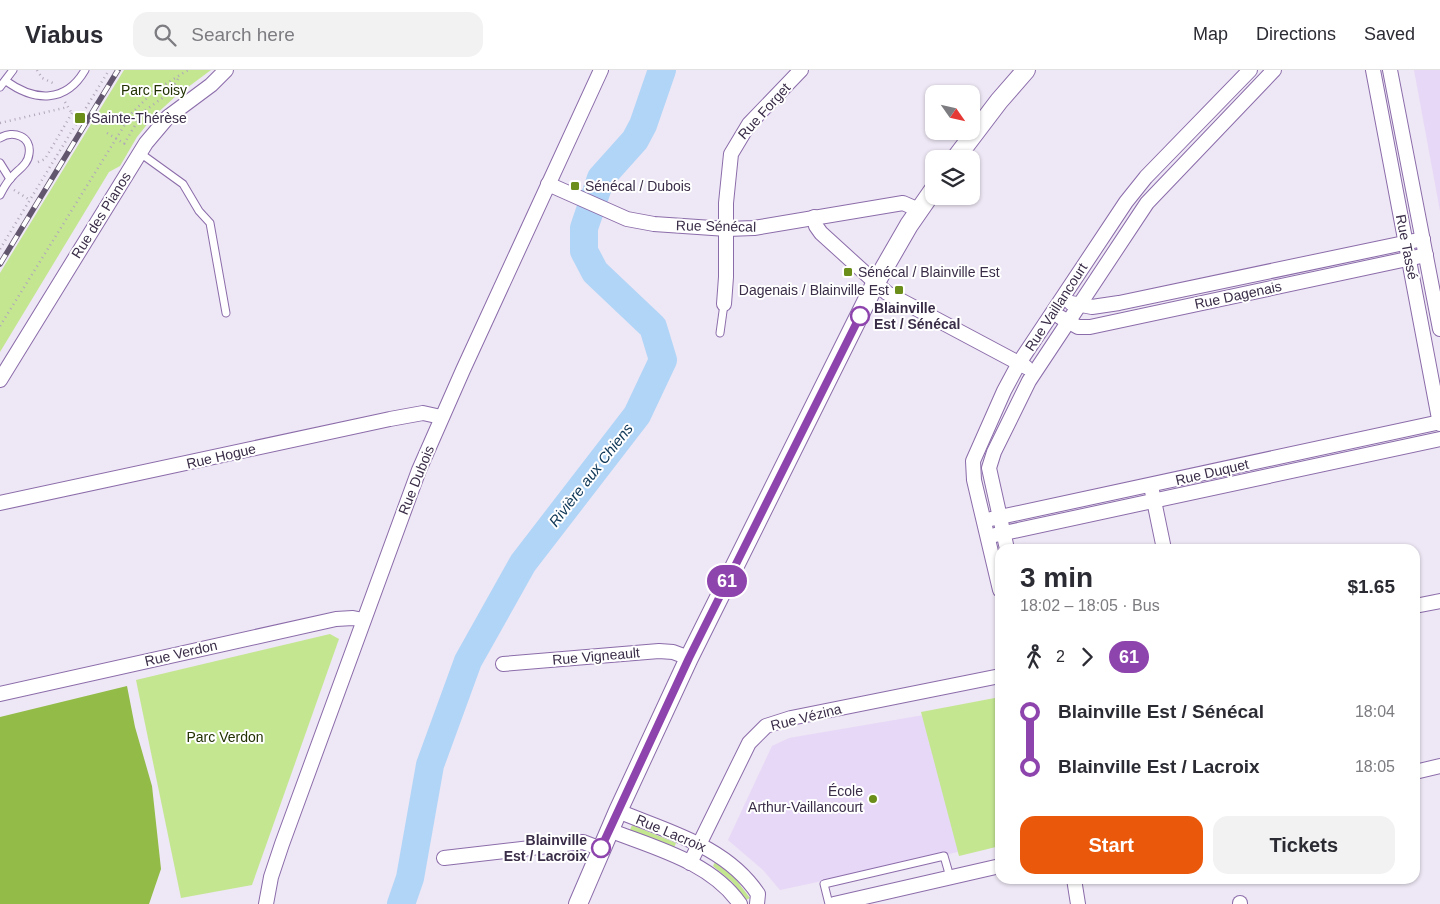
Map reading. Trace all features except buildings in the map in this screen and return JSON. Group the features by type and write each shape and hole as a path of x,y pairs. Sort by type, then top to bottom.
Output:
{"street":[{"name":"Rue des Pianos","path":"0,380 134,150 168,117 226,70"},
{"name":"Rue Dubois","path":"266,904 274,866 363,620 441,417 601,70"},
{"name":"Rue Forget","path":"724,304 728,168 733,148 749,124 802,70"},
{"path":"962,150 998,101 1026,70"},
{"name":"Rue Vaillancourt","path":"995,570 974,480 973,461 978,446 1004,391 1019,363 1136,190 1250,70"},
{"name":"Rue Vaillancourt","path":"1006,544 989,473 991,459 1024,390 1147,203 1274,70"},
{"name":"Rue Tassé","path":"1373,70 1440,422"},
{"name":"Rue Tassé","path":"1390,70 1440,329"},
{"name":"Rue Sénécal","path":"548,184 601,209 639,222 727,229 754,228 903,203 919,210"},
{"path":"578,904 601,848 689,658 875,284 925,202"},
{"path":"814,217 818,230 887,293 1035,372"},
{"name":"Rue Dagenais","path":"1062,298 1079,305 1092,307 1119,303 1422,239"},
{"name":"Rue Dagenais","path":"1053,312 1078,327 1090,327 1426,255"},
{"name":"Rue Hogue","path":"0,503 390,419 423,413 441,417"},
{"name":"Rue Duquet","path":"984,521 1440,422"},
{"name":"Rue Duquet","path":"987,537 1440,438"},
{"path":"1151,485 1163,544"},
{"path":"1420,605 1440,601"},
{"name":"Rue Verdon","path":"0,694 336,619 353,618 363,620"},
{"name":"Rue Vigneault","path":"503,664 660,651 673,652 689,658"},
{"name":"Rue Vézina","path":"690,863 742,754 754,736 766,726 791,718 995,677"},
{"path":"1420,771 1440,766"},
{"name":"Rue Lacroix","path":"618,811 700,844 718,854 741,873 758,894 757,904"},
{"name":"Rue Lacroix","path":"610,830 690,863 721,882 740,904"},
{"path":"444,858 583,842 601,848"},
{"path":"834,904 995,867"},
{"path":"1075,884 1078,904"}],"lane":[{"path":"0,88 14,70"},
{"path":"6,81 27,93 56,95 73,88 86,70"},
{"path":"0,138 5,135 16,134 25,139 30,147 27,162 10,179 0,193"},
{"path":"134,150 183,184 199,211 210,223 226,313"},
{"path":"0,163 10,179"},
{"path":"720,333 724,304"},
{"path":"829,904 824,884 944,856 950,877"}],"path":[{"path":"38,70 46,81 60,83"},
{"path":"0,248 109,70"},
{"name":"Rue des Pianos","path":"0,326 115,138 138,105 153,92 186,70"},
{"path":"124,144 144,112 168,94 181,74"},
{"path":"65,101 72,113 80,118"},
{"path":"0,123 68,107"},
{"path":"38,162 44,159 72,113"},
{"path":"15,119 17,124"},
{"path":"107,133 134,150"},
{"path":"19,193 30,200"}],"shaded area":[{"path":"1414,70 1440,70 1440,211"},
{"name":"École Arthur-Vaillancourt","path":"995,703 995,844 780,890 763,870 728,840 772,746 789,738"}],"green space":[{"name":"Parc Foisy","path":"124,70 211,70 176,96 153,117 137,137 120,166 109,172 0,352 0,273"},
{"name":"Parc Verdon","path":"330,634 339,639 252,885 181,898 136,680"},
{"path":"127,686 135,727 152,786 161,869 149,904 0,904 0,717"},
{"path":"995,698 995,847 959,856 921,712"},
{"path":"632,825 676,843 674,848 630,830"},
{"path":"715,862 734,877 750,898 746,900 732,882 713,866"}],"waterway":[{"name":"Rivière aux Chiens","path":"401,904 410,878 430,765 468,661 523,563 637,415 663,360 653,327 595,272 584,251 584,228 601,178 635,140 643,125 662,70"}],"railway":[{"path":"0,264 118,70"}],"bus line":[{"name":"61","path":"601,848 689,658 860,316"}],"place":[{"name":"Sainte-Thérèse","path":"80,118"},
{"name":"Sénécal / Dubois","path":"575,186"},
{"name":"Sénécal / Blainville Est","path":"848,272"},
{"name":"Dagenais / Blainville Est","path":"899,290"},
{"name":"Blainville Est / Sénécal","path":"860,316"},
{"name":"École Arthur-Vaillancourt","path":"873,799"},
{"name":"Blainville Est / Lacroix","path":"601,848"}]}
